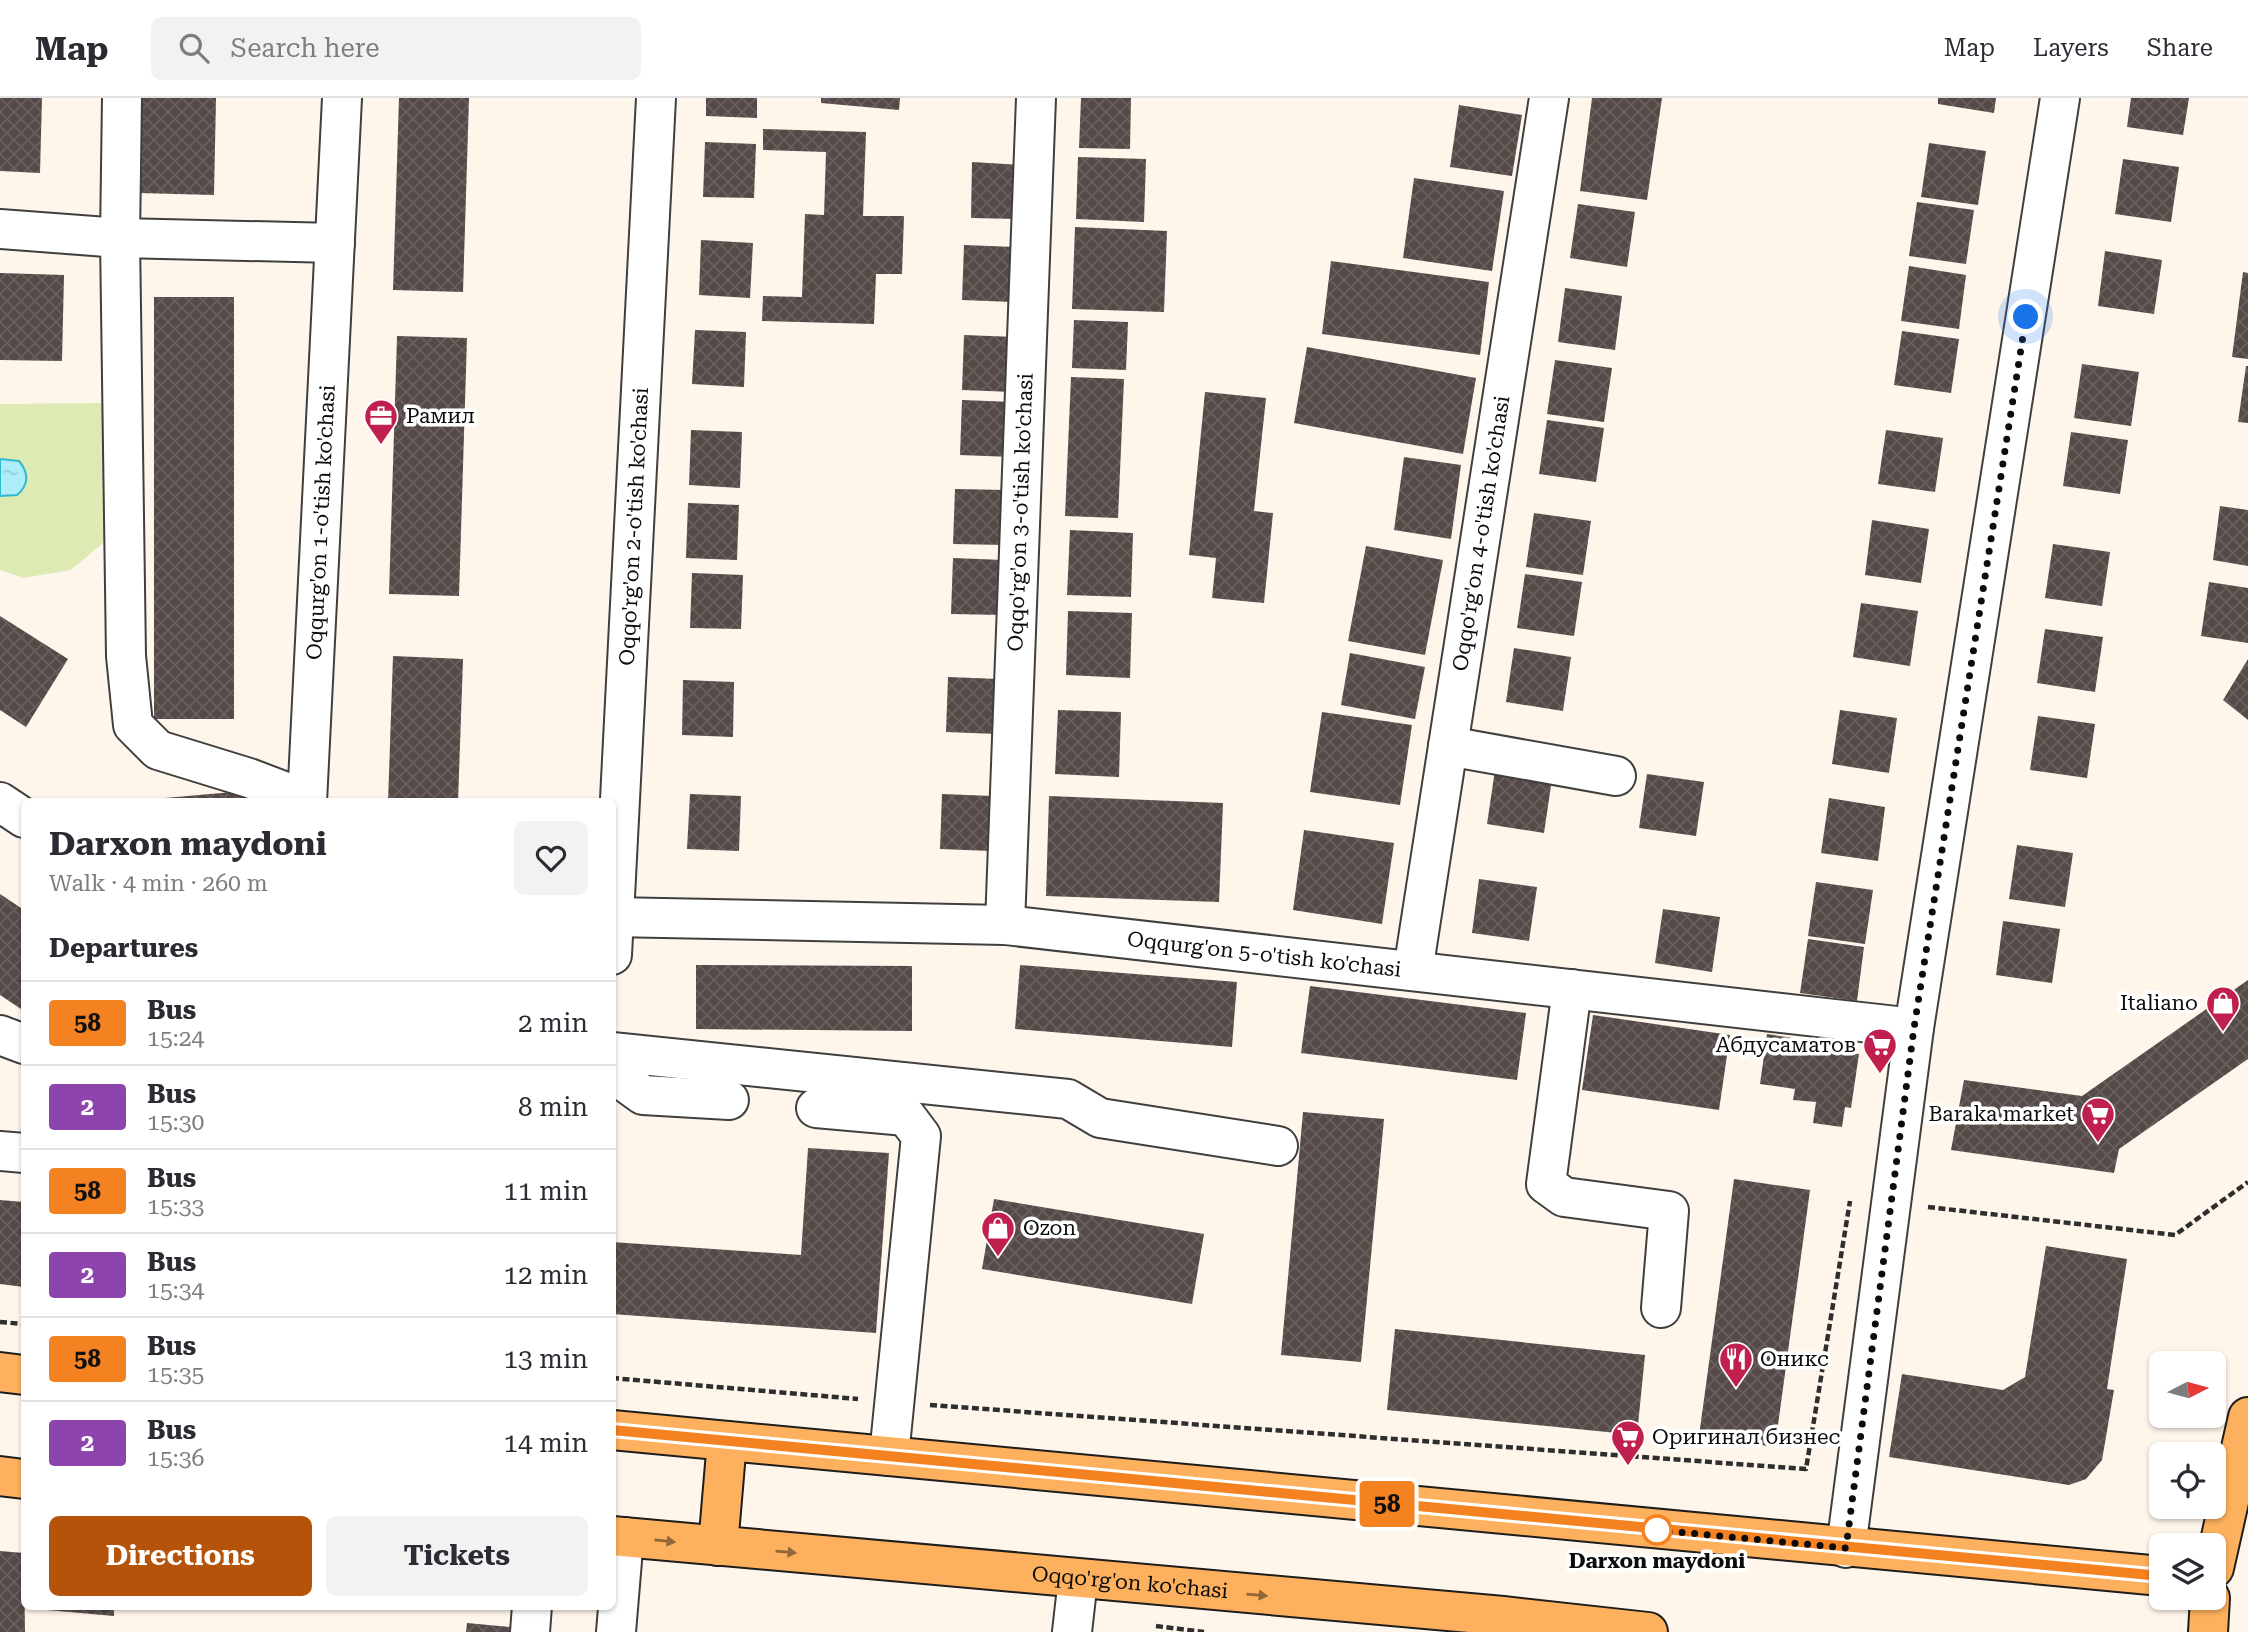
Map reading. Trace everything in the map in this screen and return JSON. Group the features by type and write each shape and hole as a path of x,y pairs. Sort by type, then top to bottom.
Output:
{"main road":[{"path":"0,1373 21,1375"},
{"path":"2222,1533 2248,1417"},
{"path":"616,1430 2149,1575"},
{"path":"718,1546 727,1441"},
{"path":"0,1476 21,1479"},
{"name":"Oqqo'rg'on ko'chasi","path":"618,1536 1078,1579 1503,1624 1648,1632"},
{"path":"2208,1632 2209,1610"}],"street":[{"path":"122,98 120,238 126,656 133,725 158,750 249,778 299,798"},
{"name":"Oqqurg'on 1-o'tish ko'chasi","path":"307,798 342,98"},
{"name":"Oqqo'rg'on 2-o'tish ko'chasi","path":"616,878 656,98"},
{"name":"Oqqo'rg'on 3-o'tish ko'chasi","path":"1005,925 1035,98"},
{"name":"Oqqo'rg'on 4-o'tish ko'chasi","path":"1413,971 1549,98"},
{"path":"1846,1548 1914,1028 2060,98"},
{"path":"0,229 120,238 335,243"},
{"path":"1448,746 1616,776"},
{"path":"0,802 21,816"},
{"name":"Oqqurg'on 5-o'tish ko'chasi","path":"616,917 1005,925 1914,1028"},
{"path":"1572,989 1546,1184 1564,1197 1669,1211 1661,1308"},
{"path":"0,1035 21,1043"},
{"path":"616,1052 1068,1099 1100,1118 1278,1146"},
{"path":"616,1075 643,1095 729,1100"},
{"path":"816,1108 906,1116 921,1136 890,1456"},
{"path":"0,1151 21,1153"},
{"path":"616,1632 618,1536"},
{"path":"1072,1632 1078,1579"},
{"path":"530,1632 532,1610"}],"path":[{"path":"616,1378 895,1402 1806,1469 1850,1197 2175,1235 2248,1182"},
{"path":"0,1322 21,1324"}],"green space":[{"path":"105,403 109,538 71,570 23,578 0,570 0,404"}],"water":[{"path":"0,459 19,461 25,470 26,483 17,495 0,496"}],"building":[{"path":"0,98 42,98 40,173 0,171"},
{"path":"140,98 216,98 214,195 138,193"},
{"path":"399,98 469,98 463,292 393,290"},
{"path":"706,98 757,98 757,118 706,116"},
{"path":"821,98 900,98 899,110 821,103"},
{"path":"1081,98 1131,98 1130,149 1079,148"},
{"path":"1592,98 1662,98 1647,200 1580,191"},
{"path":"1938,98 1996,98 1994,113 1938,104"},
{"path":"2131,98 2189,98 2183,135 2127,127"},
{"path":"1459,105 1522,115 1512,176 1450,167"},
{"path":"763,129 866,132 863,216 904,216 902,274 876,274 874,324 762,321 763,296 802,297 805,214 824,215 826,152 763,150"},
{"path":"705,142 756,144 754,198 703,197"},
{"path":"1929,143 1986,151 1978,205 1921,197"},
{"path":"1078,157 1146,159 1144,222 1076,219"},
{"path":"2123,159 2179,167 2171,222 2115,214"},
{"path":"972,162 1023,165 1022,219 971,218"},
{"path":"1414,178 1504,191 1492,271 1403,258"},
{"path":"1917,202 1974,210 1966,264 1909,256"},
{"path":"1578,204 1635,212 1627,267 1570,258"},
{"path":"1075,227 1167,231 1164,312 1072,309"},
{"path":"701,240 753,243 750,298 699,295"},
{"path":"964,245 1015,247 1013,302 962,300"},
{"path":"2105,251 2162,260 2154,314 2098,306"},
{"path":"1331,261 1489,282 1480,355 1322,334"},
{"path":"1909,266 1966,275 1959,329 1901,321"},
{"path":"2243,272 2248,273 2248,359 2232,357"},
{"path":"0,273 64,275 62,361 0,360"},
{"path":"1565,288 1622,296 1615,350 1558,342"},
{"path":"154,297 234,297 234,719 154,719"},
{"path":"1074,320 1128,322 1126,370 1072,368"},
{"path":"695,330 746,332 744,387 692,384"},
{"path":"1902,331 1959,339 1951,393 1894,385"},
{"path":"964,335 1015,337 1013,392 962,390"},
{"path":"397,336 467,338 459,596 389,594"},
{"path":"1307,347 1476,378 1463,454 1294,423"},
{"path":"1555,360 1612,368 1604,422 1547,414"},
{"path":"2082,364 2139,372 2131,426 2074,418"},
{"path":"2248,366 2248,423 2238,422"},
{"path":"1071,377 1124,379 1118,518 1065,516"},
{"path":"1205,392 1266,398 1254,511 1273,513 1264,603 1212,598 1216,558 1189,555"},
{"path":"962,400 1013,402 1011,457 960,455"},
{"path":"1547,420 1604,428 1596,482 1539,474"},
{"path":"691,430 742,432 740,488 689,485"},
{"path":"1886,430 1943,438 1935,492 1878,484"},
{"path":"2071,432 2128,440 2120,494 2063,486"},
{"path":"1404,457 1461,465 1451,539 1394,530"},
{"path":"955,489 1006,490 1004,545 953,544"},
{"path":"688,503 739,505 737,560 686,558"},
{"path":"2220,506 2248,510 2248,566 2213,560"},
{"path":"1534,513 1591,521 1583,575 1526,567"},
{"path":"1872,520 1929,529 1921,583 1865,575"},
{"path":"1070,530 1133,533 1131,597 1067,595"},
{"path":"2053,544 2110,552 2102,606 2045,598"},
{"path":"1366,546 1443,560 1425,655 1348,641"},
{"path":"953,558 1004,560 1002,615 951,614"},
{"path":"692,573 743,575 741,629 690,628"},
{"path":"1525,574 1582,582 1574,636 1517,628"},
{"path":"2209,582 2248,588 2248,643 2201,636"},
{"path":"1861,603 1918,611 1910,666 1853,657"},
{"path":"1068,611 1132,613 1130,678 1066,675"},
{"path":"0,616 68,659 26,727 0,710"},
{"path":"2045,629 2103,637 2095,692 2037,683"},
{"path":"1514,648 1571,657 1563,711 1506,702"},
{"path":"1350,653 1425,667 1415,719 1341,705"},
{"path":"393,656 463,659 458,798 388,798"},
{"path":"2248,659 2248,720 2223,700"},
{"path":"948,677 999,679 997,734 946,732"},
{"path":"683,680 734,682 733,737 682,735"},
{"path":"1058,710 1121,712 1119,777 1055,774"},
{"path":"1840,710 1897,718 1889,773 1832,764"},
{"path":"1322,712 1412,725 1400,805 1310,792"},
{"path":"2038,716 2095,724 2087,778 2030,770"},
{"path":"1495,770 1552,779 1544,833 1487,824"},
{"path":"1647,774 1704,782 1696,836 1639,828"},
{"path":"244,791 245,798 165,798"},
{"path":"690,794 741,796 739,851 687,849"},
{"path":"942,794 993,796 991,851 940,849"},
{"path":"1049,796 1223,803 1219,902 1046,896"},
{"path":"1829,798 1885,807 1878,861 1821,853"},
{"path":"1304,830 1394,843 1382,924 1293,910"},
{"path":"2017,845 2073,853 2065,907 2009,899"},
{"path":"1479,879 1537,887 1529,941 1472,933"},
{"path":"1816,882 1873,890 1865,944 1808,936"},
{"path":"0,894 21,908 21,1009 0,995"},
{"path":"1663,909 1720,917 1712,972 1655,963"},
{"path":"2003,921 2060,929 2052,983 1996,975"},
{"path":"1808,939 1864,947 1857,1001 1800,993"},
{"path":"696,965 912,966 912,1031 696,1029"},
{"path":"1020,965 1237,982 1232,1047 1015,1029"},
{"path":"2248,980 2248,1059 2119,1149 2114,1173 1951,1150 1964,1080 2082,1096"},
{"path":"1310,986 1526,1013 1517,1080 1301,1053"},
{"path":"1593,1015 1730,1035 1719,1110 1582,1090"},
{"path":"1767,1034 1799,1039 1798,1046 1859,1054 1851,1108 1845,1107 1842,1127 1813,1123 1816,1102 1793,1100 1795,1089 1760,1084"},
{"path":"1303,1112 1384,1119 1361,1362 1281,1355"},
{"path":"808,1148 889,1153 876,1333 616,1314 616,1242 801,1255"},
{"path":"1734,1179 1810,1190 1775,1447 1699,1436"},
{"path":"994,1199 1204,1234 1192,1304 982,1269"},
{"path":"0,1200 21,1202 21,1287 0,1284"},
{"path":"2046,1246 2127,1259 2107,1389 2114,1390 2102,1460 2086,1479 2069,1485 1889,1457 1902,1374 2003,1390 2025,1377"},
{"path":"1395,1329 1645,1355 1637,1435 1387,1410"},
{"path":"0,1551 21,1553 21,1610 25,1610 25,1632 0,1632"},
{"path":"47,1610 114,1610 114,1616"},
{"path":"467,1623 510,1627 510,1632 466,1632"}],"bus line":[{"name":"58","path":"616,1430 2149,1575"}],"place":[{"name":"Рамил","path":"381,446"},
{"name":"Italiano","path":"2223,1033"},
{"name":"Абдусаматов","path":"1880,1075"},
{"name":"Baraka market","path":"2098,1144"},
{"name":"Ozon","path":"998,1258"},
{"name":"Оникс","path":"1736,1389"},
{"name":"Оригинал бизнес","path":"1628,1467"},
{"name":"Darxon maydoni","path":"1657,1530"}],"route":[{"path":"1657,1530 1846,1548 1914,1028 2026,317"}]}
